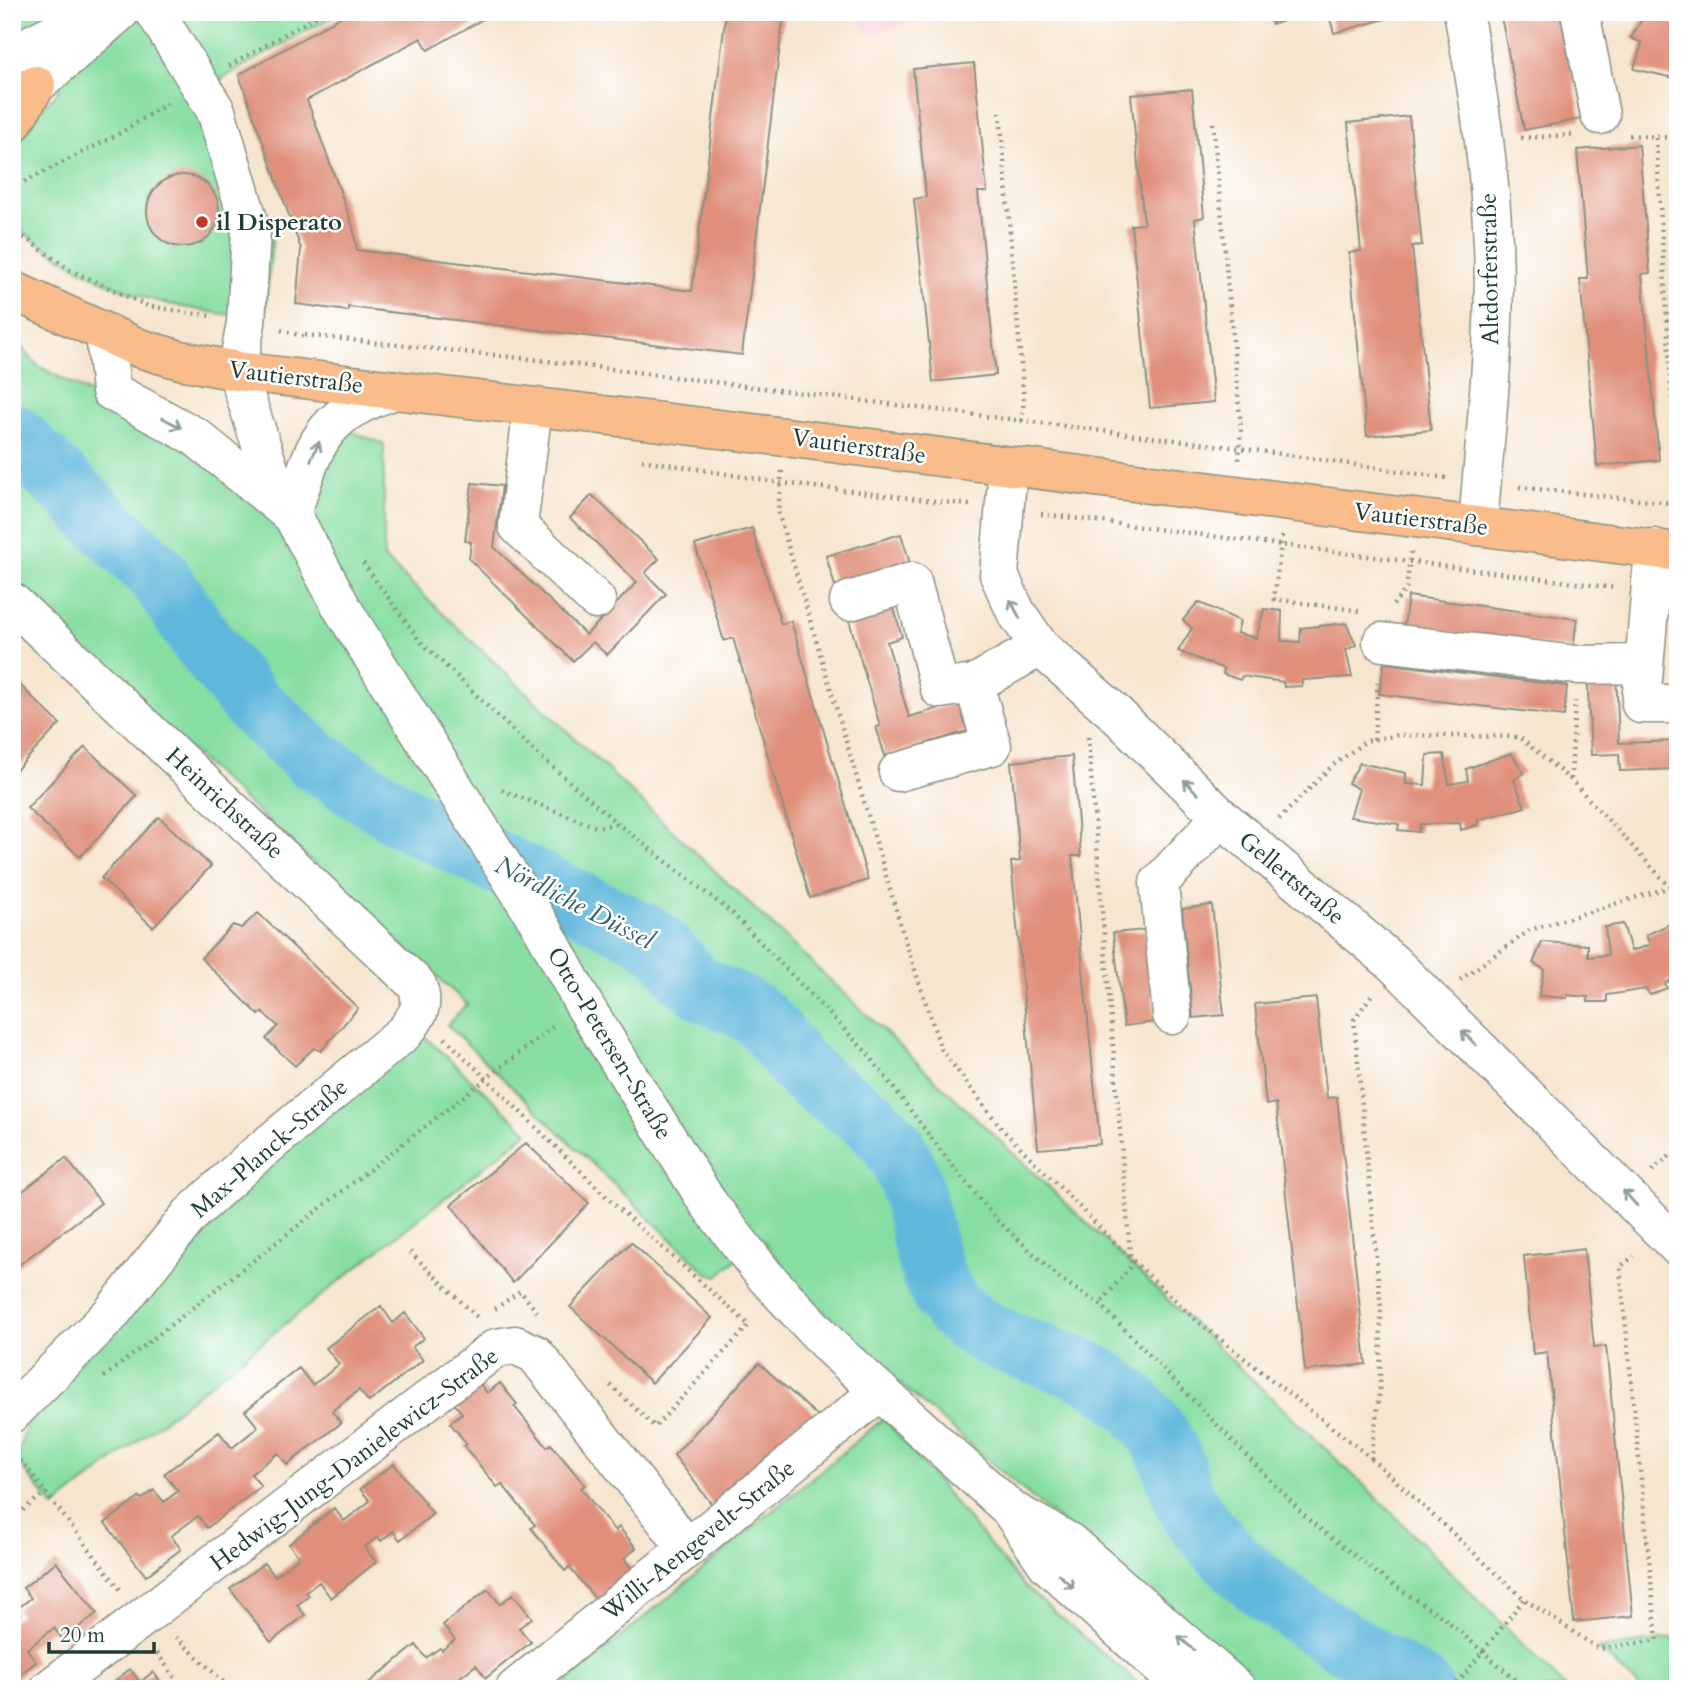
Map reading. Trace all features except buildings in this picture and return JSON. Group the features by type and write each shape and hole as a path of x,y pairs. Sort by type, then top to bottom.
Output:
{"main road":[{"path":"12,124 24,92"},
{"path":"12,268 50,305"},
{"path":"12,290 50,305"},
{"name":"Vautierstraße","path":"50,305 105,334 180,360 237,371 785,437 1667,550"}],"street":[{"path":"12,54 96,12"},
{"path":"24,92 120,12"},
{"path":"155,12 216,111 251,230 246,323 237,371"},
{"name":"Altdorferstraße","path":"1463,12 1484,130 1493,246 1490,350 1478,526"},
{"path":"1580,12 1600,115"},
{"name":"Otto-Petersen-Straße","path":"105,334 111,391 197,437 291,515"},
{"name":"Otto-Petersen-Straße","path":"237,371 271,475 342,608 544,931 584,1005 708,1203 765,1276 824,1339 880,1391 1009,1508 1069,1542 1237,1689"},
{"path":"291,515 316,447 330,424 350,408 395,390"},
{"path":"533,407 519,526 596,600"},
{"name":"Gellertstraße","path":"1012,467 999,575 1016,612 1040,648 1114,712 1221,817 1393,963 1627,1193 1670,1240"},
{"path":"1667,550 1643,664 1641,705 1678,705"},
{"path":"849,601 912,582 940,689 974,684 1040,648"},
{"name":"Heinrichstraße","path":"12,602 417,985 421,998 420,1012"},
{"path":"1378,627 1577,664 1643,664"},
{"path":"898,772 992,746 974,684"},
{"path":"1172,1015 1159,883 1221,817"},
{"name":"Max-Planck-Straße","path":"12,1413 110,1315 190,1215 251,1159 405,1032 420,1012"},
{"name":"Hedwig-Jung-Danielewicz-Straße","path":"49,1689 148,1634 496,1349 515,1345 535,1354 687,1548"},
{"name":"Willi-Aengevelt-Straße","path":"516,1689 880,1391"},
{"name":"Otto-Petersen-Straße","path":"1009,1508 1047,1563 1185,1689"}],"path":[{"path":"1000,112 1024,401 1012,467"},
{"path":"1213,123 1241,428 1236,495"},
{"path":"1656,138 1676,469 1676,504 1667,550"},
{"path":"12,229 70,270 148,306 246,323"},
{"path":"305,335 540,360 1021,423 1240,448 1481,483 1676,504"},
{"path":"785,437 778,512 905,940 941,1049 1002,1129 1129,1257 1197,1321 1371,1458 1524,1599 1599,1649 1657,1640 1620,1267 1670,1240"},
{"path":"355,551 419,640 533,750 618,824 732,913 869,1054 998,1221 1063,1281 1100,1304 1310,1521 1485,1650 1526,1689"},
{"path":"1279,561 1274,599 1378,627"},
{"path":"1571,780 1577,664"},
{"path":"1100,1304 1131,1266 1086,738 1114,712"},
{"path":"1254,845 1332,766 1366,741 1398,735 1519,737 1571,780 1678,894"},
{"path":"457,793 488,785 596,827 618,824"},
{"path":"1431,1001 1531,930 1670,887"},
{"path":"1371,1458 1380,1387 1381,1309 1354,1020 1393,963"},
{"path":"101,1380 488,1081 557,1023 584,1005"},
{"path":"420,1012 617,1207 749,1325 655,1427 598,1374"},
{"path":"410,1252 480,1320"},
{"path":"490,1312 520,1291 543,1320"},
{"path":"12,1449 148,1634 183,1689"},
{"path":"12,1519 46,1492"},
{"path":"1453,1689 1524,1599"},
{"path":"148,1634 165,1627 231,1689"},
{"path":"276,1689 286,1681"}],"shaded area":[{"path":"856,12 950,12 868,35"}],"green space":[{"path":"12,12 341,12 216,82 272,241 264,321 169,304 127,291 67,261 12,224 12,154 42,108 60,90 18,33 12,35"},
{"path":"12,337 38,366 161,431 238,488 320,501 324,464 349,431 384,444 384,558 1372,1493 1567,1689 1255,1689 865,1354 795,1282 761,1237 718,1276 707,1273 447,1025 467,1004 12,587"},
{"path":"424,1036 528,1132 54,1507 17,1461 28,1418 246,1178"},
{"path":"884,1418 1024,1586 1145,1689 558,1689"},
{"path":"1672,1638 1678,1644 1678,1689 1641,1689 1599,1649"}],"waterway":[{"name":"Nördliche Düssel","path":"12,434 158,575 205,645 251,703 317,762 402,816 643,934 664,950 698,986 759,1018 804,1071 868,1119 890,1141 908,1174 926,1249 938,1285 964,1318 1004,1341 1093,1375 1121,1394 1155,1430 1172,1461 1182,1494 1191,1511 1230,1557 1296,1611 1422,1689"}],"place":[{"name":"il Disperato","path":"202,222"}]}
